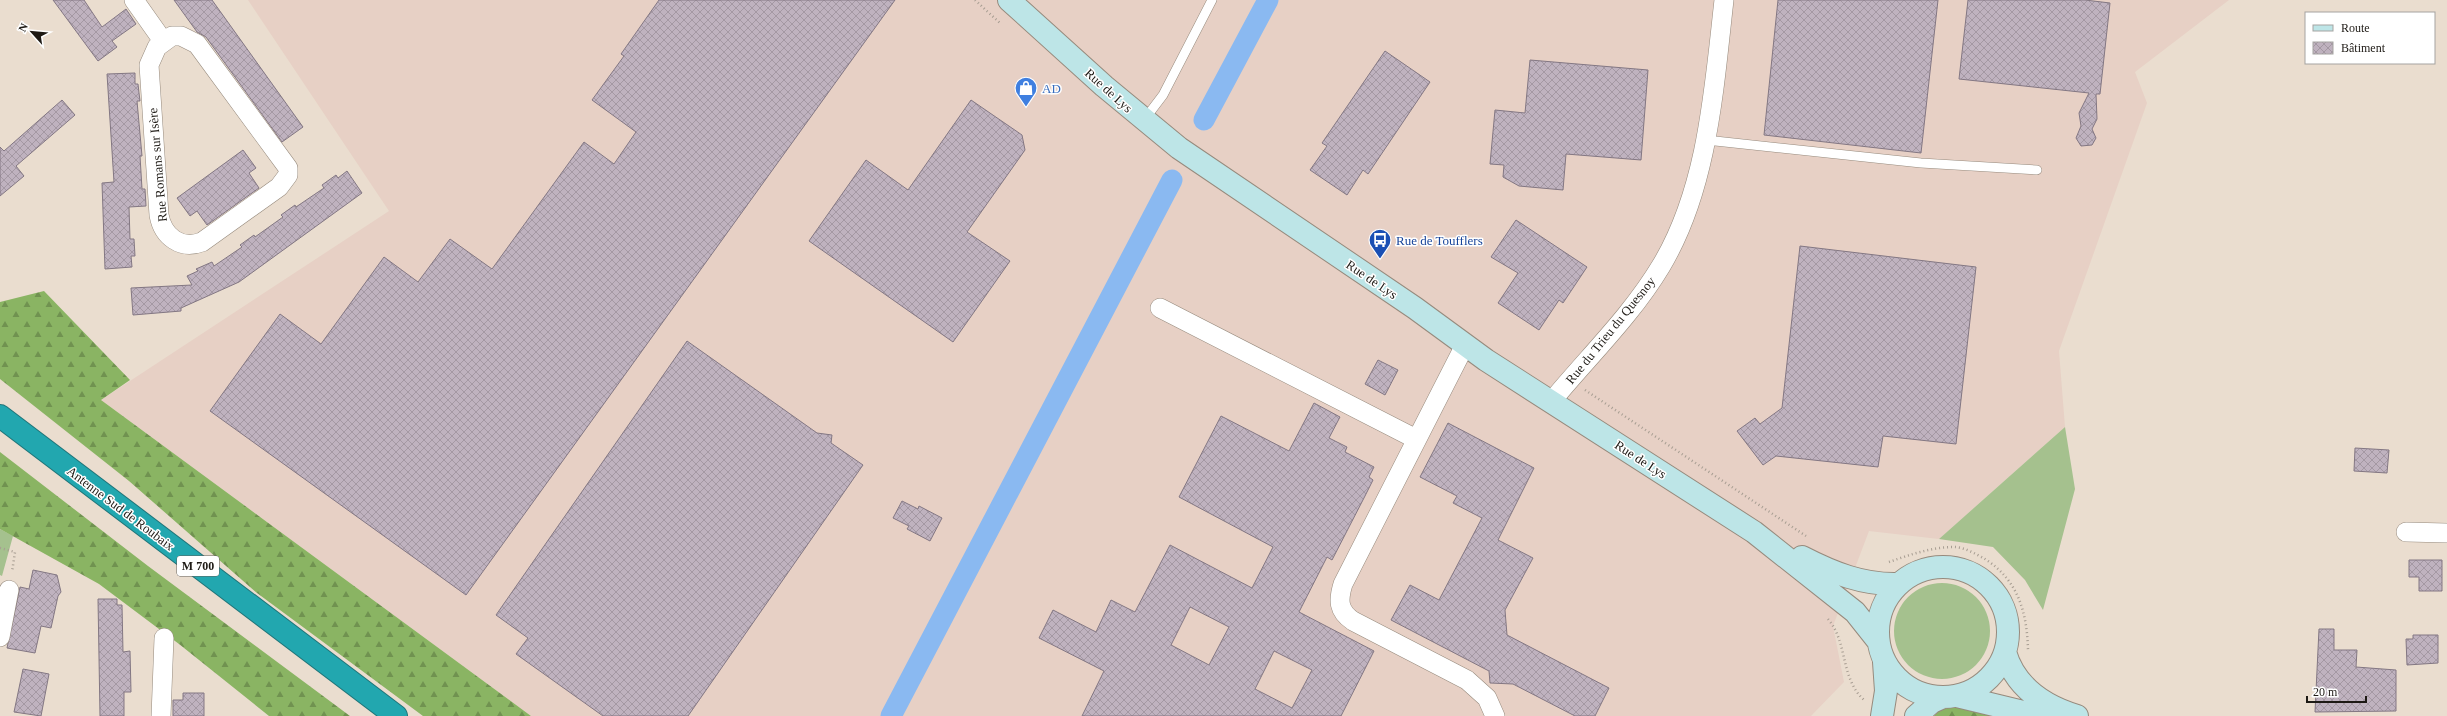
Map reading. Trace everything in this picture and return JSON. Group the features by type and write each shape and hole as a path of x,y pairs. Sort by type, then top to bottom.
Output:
{"highway":[{"name":"Antenne Sud de Roubaix","path":"0,416 396,716"},
{"name":"Antenne Sud de Roubaix","path":"0,433 374,716"}],"street":[{"path":"134,0 163,41"},
{"name":"Rue de Lys","path":"1009,0 1144,120 1196,161 1415,308 1465,345 1551,402 1754,532 1824,568 1845,576 1867,582 1898,584"},
{"name":"Rue du Trieu du Quesnoy","path":"1551,402 1627,312 1662,264 1685,214 1706,140 1713,101 1724,0"},
{"name":"Rue Romans sur Isère","path":"172,36 181,36 197,44 288,168 288,175 279,187 202,242 194,245 178,242 170,237 160,224 149,64 152,56 163,41 172,36"},
{"path":"1160,308 1416,439"},
{"path":"1465,345 1343,584 1339,603 1342,611 1353,621 1467,680 1487,698 1495,716"},
{"name":"Rue de Lys","path":"1754,532 1855,612 1878,641"},
{"path":"2406,532 2447,533"},
{"path":"1882,716 1886,691 1884,662 1878,641 1881,610 1891,592 1898,584 1914,573 1934,567 1954,567 1978,577 1996,594 2005,612 2008,632 2005,652 1990,677 1975,689 1932,702 1916,716"},
{"path":"0,638 9,590"},
{"path":"161,716 164,638"},
{"path":"2005,652 2012,671 2025,688 2041,700 2077,716"},
{"path":"1884,662 1896,678 1913,690 1928,696 1950,697 2023,712 2051,716"}],"lane":[{"path":"1144,120 1161,98 1212,0"},
{"path":"1706,140 1921,163 2037,170"}],"path":[{"path":"0,548 15,552 9,590"}],"shaded area":[{"path":"248,0 2229,0 2135,72 2147,103 2059,351 2065,427 1939,539 1869,531 1833,626 1844,682 1811,716 531,716 101,400 389,211"}],"green space":[{"path":"44,291 130,380 101,400 531,716 423,716 257,593 129,481 0,379 0,302"},
{"path":"2065,427 2075,489 2043,610 2025,580 1993,547 1939,539"},
{"path":"0,452 148,566 350,716 269,716 179,644 99,584 0,529"},
{"path":"0,529 13,536 2,576 0,575"},
{"path":"1933,583 1951,583 1961,586 1969,591 1982,604 1987,612 1990,622 1990,640 1987,650 1976,665 1969,671 1961,676 1951,679 1933,679 1923,676 1915,671 1902,658 1897,650 1894,640 1894,622 1897,612 1902,604 1915,591 1923,586"},
{"path":"1965,703 1996,716 1934,716 1940,710"}],"building":[{"path":"53,0 84,0 102,27 126,9 136,24 112,41 117,47 98,61"},
{"path":"174,0 212,0 303,127 282,142 206,37 197,32"},
{"path":"659,0 895,0 466,595 210,411 280,314 321,344 384,257 418,282 450,239 492,269 584,142 614,164 636,132 592,100 624,56 621,54"},
{"path":"1778,0 1938,0 1921,153 1764,135"},
{"path":"1968,0 2085,0 2110,3 2100,94 2096,94 2097,119 2092,129 2096,138 2092,145 2081,146 2076,138 2081,126 2079,113 2089,93 1959,79"},
{"path":"1385,51 1430,82 1368,174 1363,170 1347,195 1310,170 1327,146 1322,143"},
{"path":"1530,60 1648,70 1641,160 1566,154 1563,190 1519,186 1503,177 1504,165 1490,164 1495,110 1525,113"},
{"path":"135,73 135,84 138,84 140,101 137,101 142,156 140,156 142,189 145,189 146,206 129,207 130,239 134,239 135,256 131,256 132,267 105,269 102,183 114,182 107,74"},
{"path":"62,100 75,115 16,166 24,176 0,196 0,147 4,151"},
{"path":"971,100 1022,135 1025,150 967,232 1010,261 953,342 809,241 866,160 908,190"},
{"path":"243,150 256,168 249,173 259,188 207,225 197,211 190,216 177,198"},
{"path":"347,171 362,193 239,282 181,308 181,311 133,315 131,288 192,285 187,276 198,271 196,269 212,262 214,266 242,247 240,245 254,235 255,237 283,217 281,215 295,205 296,207 324,188 322,185 336,175 338,178"},
{"path":"1516,220 1587,267 1563,303 1559,300 1539,330 1498,303 1518,273 1491,257"},
{"path":"1800,246 1976,267 1956,444 1883,436 1878,467 1776,456 1763,465 1737,431 1755,418 1760,424 1782,408"},
{"path":"687,341 817,433 832,435 831,443 863,465 688,716 603,716 516,654 528,638 496,615"},
{"path":"1378,360 1398,370 1385,395 1365,384"},
{"path":"1314,403 1340,417 1329,438 1347,447 1345,452 1374,467 1369,477 1373,480 1332,560 1327,557 1299,612 1374,651 1341,716 1082,716 1104,671 1039,638 1053,610 1096,632 1111,600 1135,612 1170,545 1252,588 1273,547 1179,497 1221,416 1289,451","holes":["1190,607 1229,627 1209,665 1171,645","1274,651 1312,670 1292,708 1255,689"]},
{"path":"1448,423 1534,468 1498,540 1533,558 1505,610 1507,635 1609,688 1595,716 1575,716 1513,684 1490,683 1489,671 1391,620 1410,585 1439,600 1482,518 1453,503 1457,496 1420,477"},
{"path":"2355,448 2389,450 2387,473 2354,471"},
{"path":"902,501 918,509 919,506 942,518 930,541 907,529 909,526 893,518"},
{"path":"2409,560 2442,560 2442,591 2419,591 2419,577 2409,577"},
{"path":"33,570 57,575 61,592 58,596 51,628 41,626 35,653 7,648 20,587 29,589"},
{"path":"98,599 117,599 117,605 122,605 123,652 130,651 131,692 124,692 124,716 100,716"},
{"path":"2319,629 2334,629 2334,650 2357,650 2356,667 2396,670 2396,711 2315,712"},
{"path":"2413,635 2438,635 2438,663 2407,665 2406,639 2413,639"},
{"path":"23,669 49,674 41,716 14,712"},
{"path":"183,693 204,693 204,716 173,716 173,700 183,700"}],"waterway":[{"path":"1204,120 1268,0"},
{"path":"891,716 1172,180"}],"place":[{"name":"AD","path":"1026,108"},
{"name":"Rue de Toufflers","path":"1380,260"}]}
